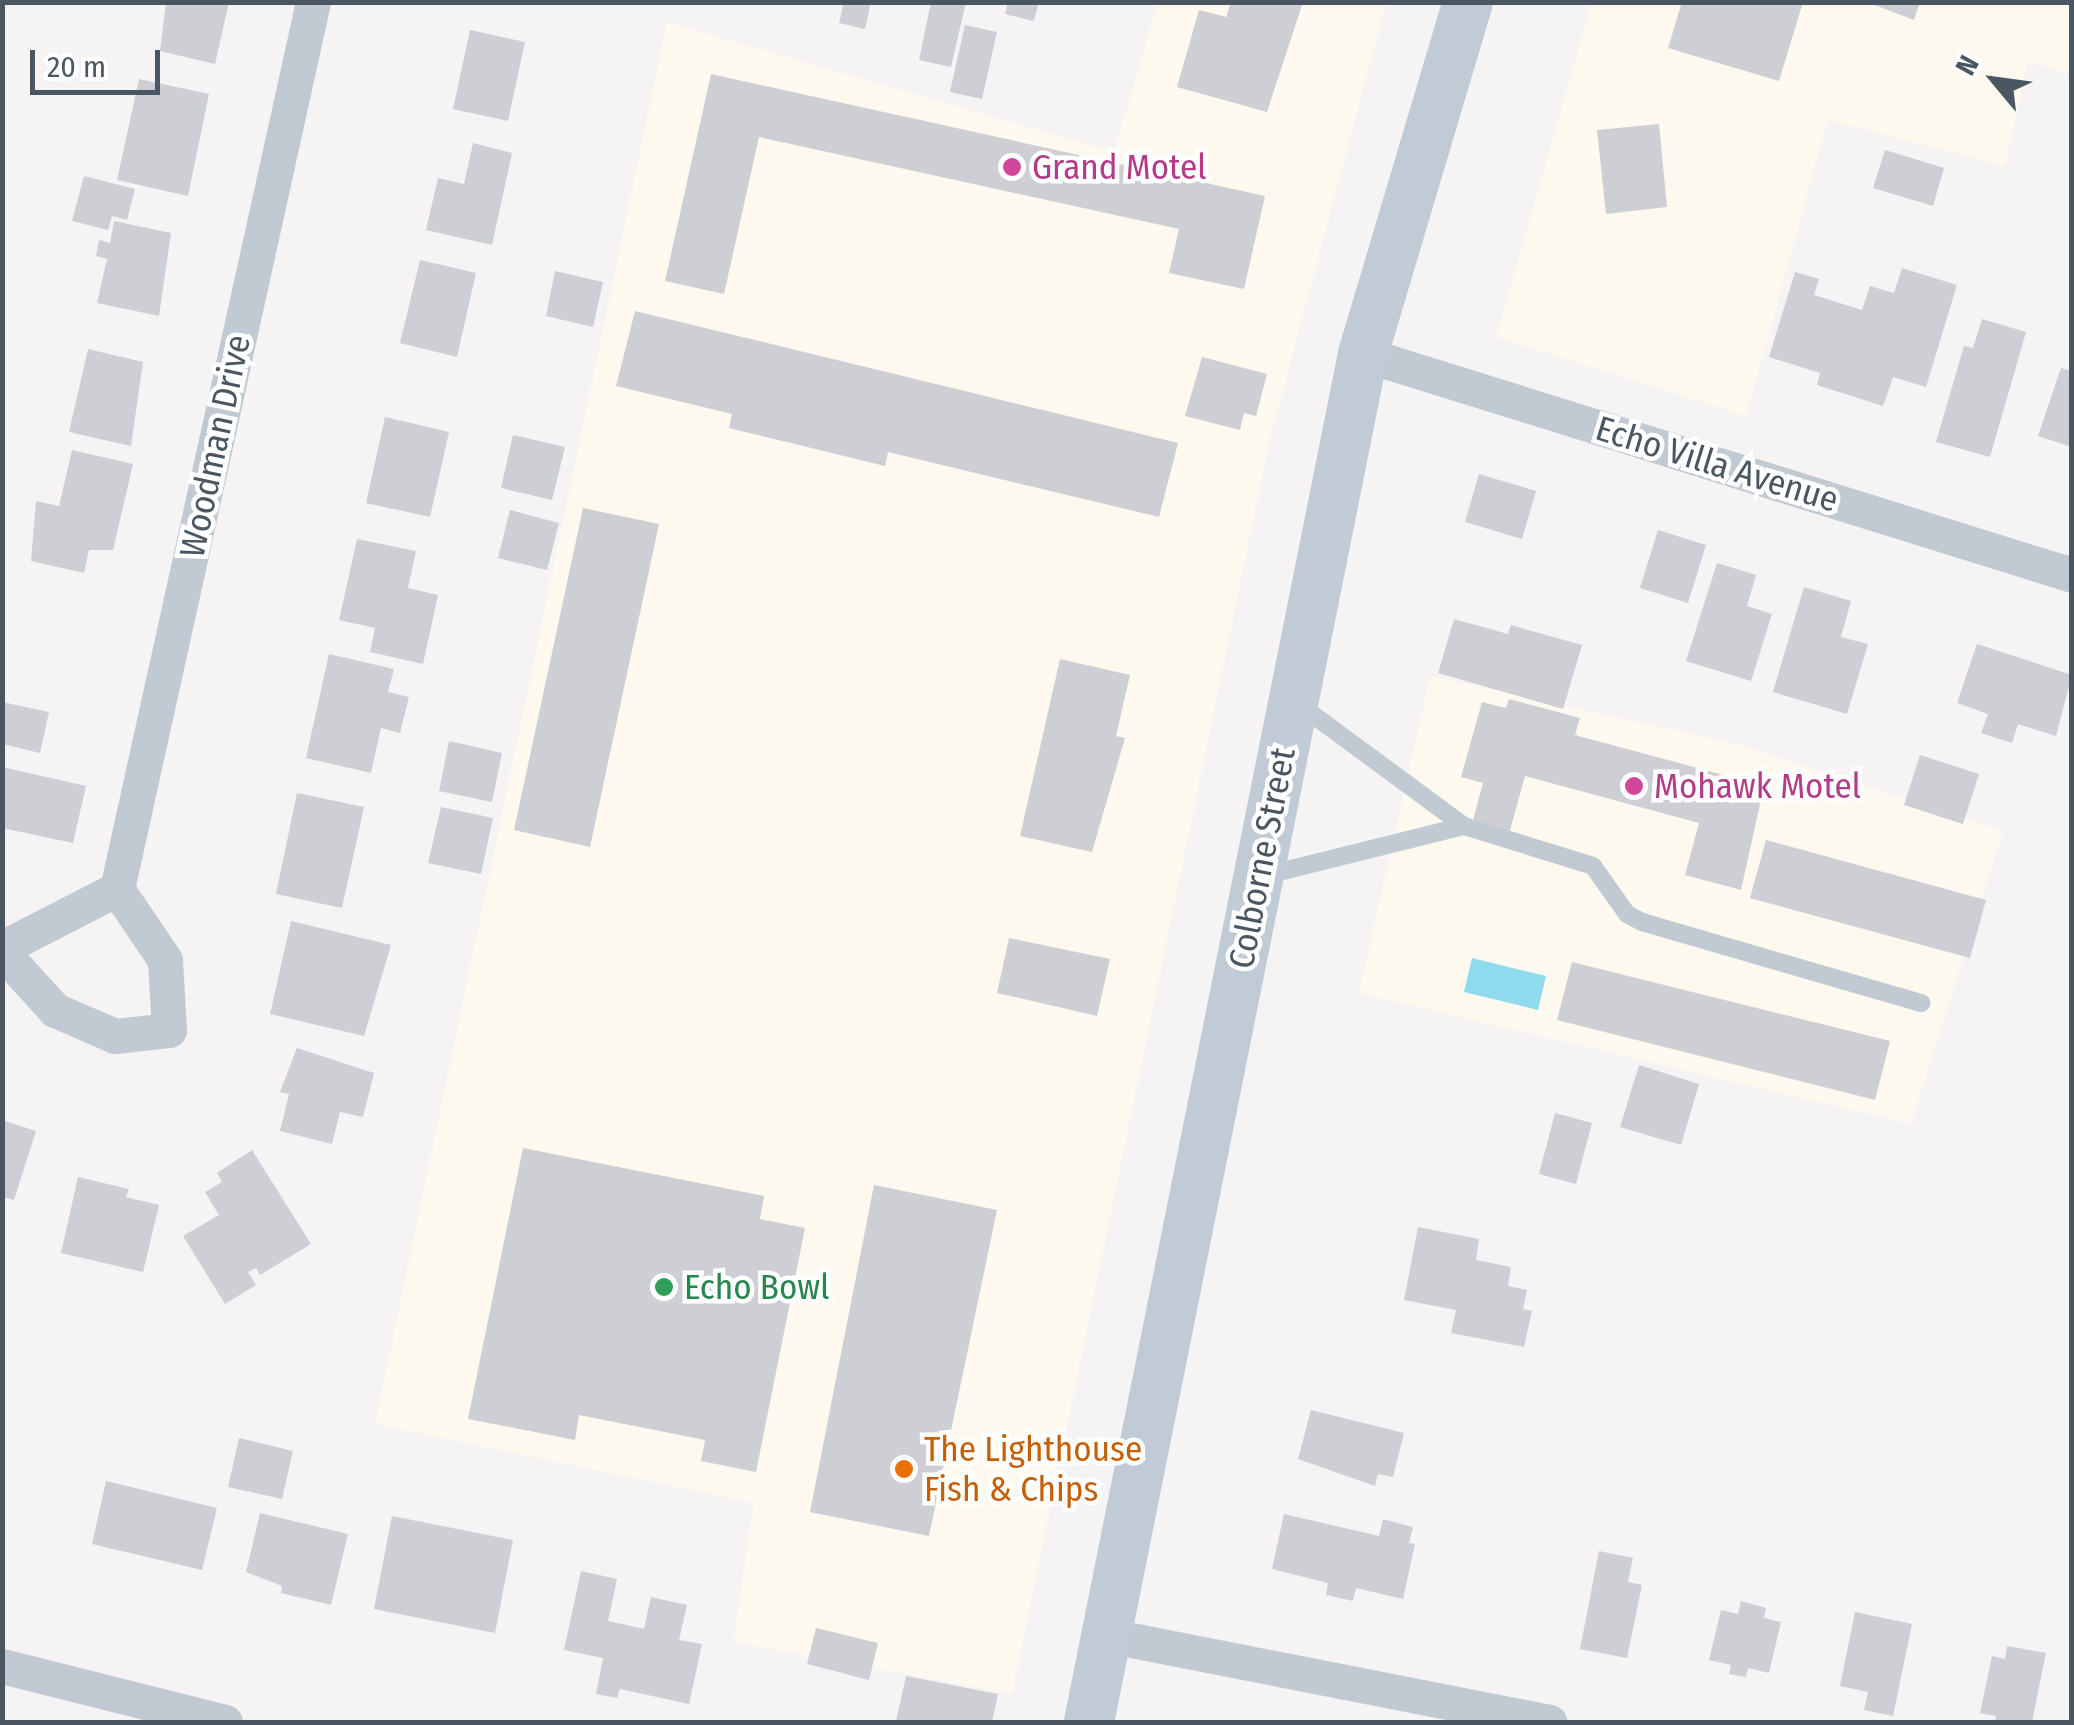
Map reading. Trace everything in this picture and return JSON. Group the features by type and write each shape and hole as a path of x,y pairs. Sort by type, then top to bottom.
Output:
{"main road":[{"name":"Colborne Street","path":"1089,1722 1363,354 1468,2"}],"street":[{"name":"Woodman Drive","path":"117,889 313,2"},
{"name":"Echo Villa Avenue","path":"1363,354 2072,575"},
{"path":"117,889 165,960 170,1030 114,1036 55,1010 2,950 117,889"},
{"path":"1106,1635 1550,1722"},
{"path":"2,1666 225,1722"}],"lane":[{"path":"1294,700 1464,826 1594,866 1627,914 1642,922 1921,1002"},
{"path":"1258,877 1464,826"}],"shaded area":[{"path":"1158,3 1386,3 1269,443 1012,1694 734,1642 753,1503 375,1424 667,22 1114,152"},
{"path":"1592,3 2071,3 2071,75 2028,61 2005,166 1828,120 1746,416 1496,337"},
{"path":"1430,676 1738,744 2003,831 1911,1124 1359,993"}],"water":[{"path":"1472,958 1546,976 1538,1010 1464,992"}],"building":[{"path":"166,2 229,2 215,64 160,51"},
{"path":"844,2 871,2 865,29 839,23"},
{"path":"931,2 966,2 951,67 919,60"},
{"path":"1008,2 1039,2 1034,21 1005,14"},
{"path":"1231,2 1303,2 1267,112 1177,87 1199,10 1226,17"},
{"path":"1682,2 1803,2 1779,81 1668,48"},
{"path":"1867,2 1920,2 1914,20"},
{"path":"965,25 997,32 982,99 950,92"},
{"path":"470,30 525,42 508,121 453,109"},
{"name":"Grand Motel","path":"711,74 1265,196 1244,289 1169,273 1179,229 759,137 724,294 665,281"},
{"path":"139,79 209,94 188,196 117,180"},
{"path":"1659,124 1667,207 1606,214 1597,130"},
{"path":"473,143 512,153 492,245 426,230 438,178 464,184"},
{"path":"1885,150 1944,168 1933,206 1873,188"},
{"path":"84,176 135,189 127,220 112,216 108,230 72,221"},
{"path":"114,221 171,233 159,316 97,303 107,259 96,256 99,240 110,243"},
{"path":"420,260 476,273 457,357 400,343"},
{"path":"1902,268 1957,285 1926,387 1893,377 1883,406 1817,385 1820,373 1769,357 1795,272 1819,279 1814,295 1862,310 1870,286 1894,293"},
{"path":"555,271 603,282 593,327 546,316"},
{"path":"635,311 1178,443 1159,517 888,452 885,466 729,428 732,414 616,386"},
{"path":"1982,319 2026,332 1990,457 1936,442 1964,346 1973,348"},
{"path":"88,349 143,362 131,446 69,432"},
{"path":"1202,357 1267,374 1256,416 1244,413 1240,430 1185,416"},
{"path":"2061,368 2072,371 2072,447 2038,436"},
{"path":"385,417 449,432 430,517 366,503"},
{"path":"513,435 565,447 552,500 501,488"},
{"path":"72,450 133,464 113,550 89,550 84,573 31,561 36,501 59,506"},
{"path":"1479,474 1536,491 1522,539 1465,522"},
{"path":"583,508 659,524 590,847 514,830"},
{"path":"510,510 559,523 547,570 498,558"},
{"path":"1658,530 1706,545 1688,603 1640,588"},
{"path":"357,539 416,551 408,588 438,595 423,664 370,652 375,628 339,620"},
{"path":"1717,563 1756,575 1747,606 1772,614 1751,681 1686,661"},
{"path":"1804,587 1851,601 1841,637 1868,644 1847,714 1773,692"},
{"path":"1454,619 1508,634 1511,625 1582,645 1563,709 1438,673"},
{"path":"1977,644 2072,675 2056,736 2018,724 2012,743 1981,733 1988,714 1957,703"},
{"path":"329,654 394,669 388,692 409,697 400,733 381,728 371,773 306,758"},
{"path":"1060,659 1130,675 1116,736 1125,738 1092,852 1020,836"},
{"path":"1509,699 1580,718 1575,735 1764,786 1741,890 1685,875 1699,823 1525,776 1509,834 1472,824 1483,783 1461,777 1482,702 1506,708"},
{"path":"2,702 49,712 40,753 2,744"},
{"path":"449,741 502,753 492,802 439,791"},
{"path":"1920,755 1979,774 1963,824 1904,805"},
{"path":"2,767 86,786 73,843 2,828"},
{"path":"297,793 364,807 342,908 276,894"},
{"path":"441,807 493,818 481,874 428,863"},
{"path":"1766,840 1986,900 1970,958 1750,898"},
{"path":"291,921 391,945 364,1036 270,1014"},
{"path":"1009,938 1110,959 1097,1016 997,993"},
{"path":"1572,962 1890,1041 1875,1100 1557,1020"},
{"path":"297,1048 374,1073 363,1117 340,1112 332,1144 280,1131 289,1094 280,1092"},
{"path":"1639,1065 1699,1084 1681,1145 1620,1127"},
{"path":"1555,1113 1592,1123 1576,1184 1539,1174"},
{"path":"2,1120 36,1131 14,1200 2,1197"},
{"path":"523,1148 764,1196 760,1219 805,1228 756,1472 701,1461 705,1440 579,1415 575,1440 468,1419"},
{"path":"252,1150 311,1244 260,1275 256,1268 248,1272 256,1285 225,1304 183,1236 219,1215 205,1192 222,1182 217,1173"},
{"path":"78,1177 129,1189 126,1197 159,1205 143,1272 61,1253"},
{"path":"874,1185 997,1210 929,1536 810,1512"},
{"path":"1418,1227 1479,1239 1476,1260 1511,1267 1508,1286 1527,1290 1523,1309 1532,1311 1524,1347 1451,1333 1456,1310 1404,1300"},
{"path":"1311,1410 1404,1433 1393,1477 1378,1474 1375,1486 1298,1459"},
{"path":"239,1438 293,1451 282,1499 228,1487"},
{"path":"106,1481 217,1508 202,1570 92,1544"},
{"path":"260,1513 348,1534 331,1605 281,1593 282,1586 246,1572"},
{"path":"1284,1514 1379,1536 1383,1519 1413,1527 1409,1543 1415,1544 1403,1599 1356,1588 1353,1601 1326,1595 1328,1583 1272,1569"},
{"path":"392,1516 513,1540 495,1633 374,1609"},
{"path":"1599,1551 1633,1558 1628,1582 1642,1585 1627,1658 1580,1649"},
{"path":"581,1571 617,1579 608,1621 644,1629 651,1597 687,1605 679,1640 702,1644 689,1704 620,1689 617,1698 596,1694 603,1658 564,1650"},
{"path":"1741,1601 1766,1608 1764,1618 1781,1622 1769,1673 1748,1668 1746,1677 1729,1674 1731,1665 1709,1660 1721,1610 1738,1614"},
{"path":"1855,1612 1912,1624 1893,1716 1864,1710 1868,1692 1840,1686"},
{"path":"816,1628 878,1643 869,1680 807,1664"},
{"path":"2007,1646 2046,1653 2032,1722 1995,1722 1996,1716 1980,1713 1992,1656 2005,1659"},
{"path":"906,1676 998,1694 992,1722 896,1721"}],"place":[{"name":"Grand Motel","path":"1012,167"},
{"name":"Mohawk Motel","path":"1634,786"},
{"name":"Echo Bowl","path":"664,1287"},
{"name":"The Lighthouse Fish & Chips","path":"904,1469"}]}
